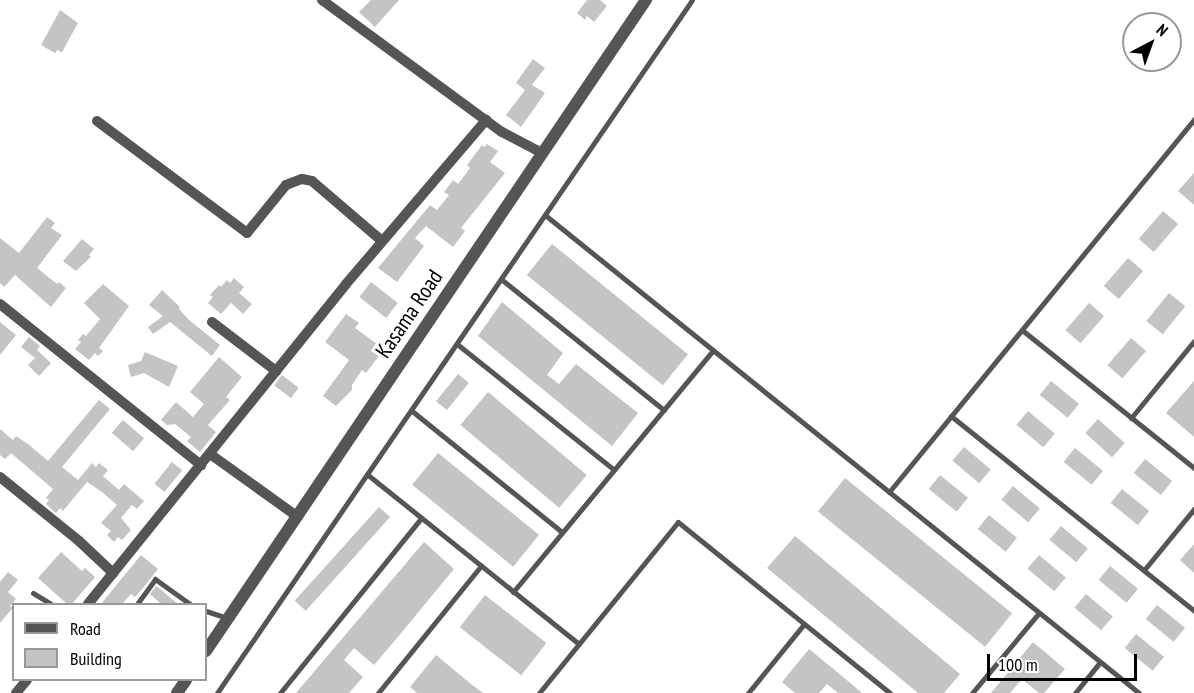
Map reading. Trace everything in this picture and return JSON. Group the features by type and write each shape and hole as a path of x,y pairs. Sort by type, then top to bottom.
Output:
{"street":[{"path":"322,0 486,120 542,153"},
{"name":"Kasama Road","path":"207,649 646,0"},
{"path":"89,603 382,241 486,120"},
{"path":"97,121 247,233 252,230 286,185 302,179 312,181 382,241"},
{"path":"0,304 201,465"},
{"path":"212,322 276,371"},
{"path":"210,454 298,517"},
{"path":"0,477 79,541 113,573"},
{"path":"16,693 26,681"}],"lane":[{"path":"217,693 692,0"},
{"path":"889,492 1194,119"},
{"path":"545,215 1139,693"},
{"path":"501,279 664,410"},
{"path":"1022,330 1194,468"},
{"path":"1131,418 1194,341"},
{"path":"457,344 614,471"},
{"path":"513,592 713,351"},
{"path":"412,411 562,532"},
{"path":"951,416 1194,610"},
{"path":"368,475 579,644"},
{"path":"1144,570 1194,509"},
{"path":"280,693 422,518"},
{"path":"539,693 678,522 890,693"},
{"path":"380,693 481,566"},
{"path":"138,603 155,579 189,603"},
{"path":"33,593 49,603"},
{"path":"207,611 227,618"},
{"path":"972,693 1039,613"},
{"path":"748,693 804,624"},
{"path":"1074,693 1100,662"}],"building":[{"path":"371,0 399,0 375,27 359,12"},
{"path":"587,0 600,0 607,6 594,22 587,16 585,20 577,13"},
{"path":"60,10 78,23 62,52 57,50 55,53 41,45"},
{"path":"533,59 545,68 532,85 545,93 521,127 506,115 525,90 516,83"},
{"path":"487,144 498,151 490,162 505,173 461,228 465,231 453,247 426,226 415,238 424,246 397,282 378,268 430,205 437,210 449,195 444,192 453,180 458,184 470,168 467,165 482,145 484,147"},
{"path":"1194,173 1194,205 1178,191"},
{"path":"1163,211 1178,224 1154,252 1139,239"},
{"path":"47,217 55,223 51,228 62,235 37,268 57,284 59,282 66,288 51,307 15,275 4,287 0,283 0,238 19,253"},
{"path":"82,239 94,249 89,255 91,257 76,271 63,261"},
{"path":"552,244 688,354 663,385 527,275"},
{"path":"1128,258 1143,271 1119,299 1104,286"},
{"path":"234,278 244,287 239,293 252,304 243,314 231,303 221,314 208,303 213,297 210,295 219,285 221,287 227,280 230,283"},
{"path":"371,282 398,303 386,318 359,297"},
{"path":"103,284 129,306 99,348 103,351 98,356 95,353 89,360 75,349 81,342 78,340 83,334 86,336 100,319 84,303"},
{"path":"162,290 180,307 179,309 189,320 220,345 212,356 170,322 153,334 148,327 163,316 149,305"},
{"path":"1169,293 1185,306 1163,334 1146,321"},
{"path":"502,302 563,353 547,375 559,384 576,364 638,413 612,446 478,336"},
{"path":"1089,303 1104,316 1080,343 1065,330"},
{"path":"346,314 359,323 355,328 384,349 366,373 362,370 352,385 352,390 336,406 323,396 349,360 325,342"},
{"path":"0,322 16,335 0,355"},
{"path":"29,337 40,346 37,350 51,363 39,376 28,365 35,358 21,347"},
{"path":"1131,338 1146,351 1122,378 1107,365"},
{"path":"145,352 178,366 169,387 144,373 131,377 128,365 141,361"},
{"path":"219,357 242,377 226,397 230,400 208,425 216,432 200,452 187,441 191,437 175,424 167,425 161,420 176,402 193,417 204,404 190,392"},
{"path":"458,374 469,383 447,410 436,401"},
{"path":"282,375 299,388 291,398 274,385"},
{"path":"1051,381 1079,404 1068,418 1040,395"},
{"path":"1194,381 1194,437 1166,413"},
{"path":"488,392 587,475 559,508 460,425"},
{"path":"99,400 110,409 62,467 78,480 92,463 96,467 99,463 108,470 103,476 119,490 124,484 144,501 137,509 132,505 121,518 131,530 122,540 118,537 114,542 107,535 111,531 101,523 117,505 102,492 87,482 63,511 60,508 56,513 46,504 49,500 46,498 53,489 11,453 5,459 0,455 0,429 13,440 16,436 28,444 48,461"},
{"path":"1028,411 1055,433 1043,447 1016,425"},
{"path":"1098,419 1125,443 1112,457 1085,433"},
{"path":"123,420 144,438 133,451 112,433"},
{"path":"964,447 991,469 979,483 952,461"},
{"path":"1075,448 1103,471 1092,485 1064,462"},
{"path":"438,453 539,535 513,567 412,485"},
{"path":"1145,459 1172,481 1161,495 1134,473"},
{"path":"172,462 182,470 164,492 154,484"},
{"path":"940,475 968,498 957,512 929,489"},
{"path":"845,478 1012,613 985,647 818,511"},
{"path":"1013,486 1040,508 1028,522 1001,500"},
{"path":"1122,489 1149,511 1138,525 1111,503"},
{"path":"379,507 390,517 306,611 295,601"},
{"path":"989,515 1017,538 1006,552 978,529"},
{"path":"1061,526 1088,548 1076,562 1049,540"},
{"path":"795,536 960,674 944,693 918,693 767,568"},
{"path":"424,542 454,569 397,638 374,665 354,648 344,660 363,677 349,693 296,693"},
{"path":"1194,544 1194,573 1180,560"},
{"path":"61,552 82,571 85,568 95,577 73,603 66,603 38,578"},
{"path":"141,555 158,569 135,597 131,594 123,603 102,603"},
{"path":"1039,555 1066,577 1054,591 1027,569"},
{"path":"1110,566 1138,589 1127,603 1099,580"},
{"path":"8,572 18,580 8,592 16,599 10,606 12,609 0,623 0,582"},
{"path":"156,586 177,603 160,603 150,594"},
{"path":"1086,594 1113,616 1101,630 1074,608"},
{"path":"485,595 546,643 521,675 460,627"},
{"path":"1157,605 1185,628 1174,642 1146,619"},
{"path":"1136,634 1164,657 1153,671 1125,648"},
{"path":"1033,642 1065,669 1044,693 1039,693 1022,679 1010,693 991,693"},
{"path":"809,649 862,693 838,693 827,684 819,693 795,693 782,682"},
{"path":"436,655 483,693 417,693 410,687"}]}
